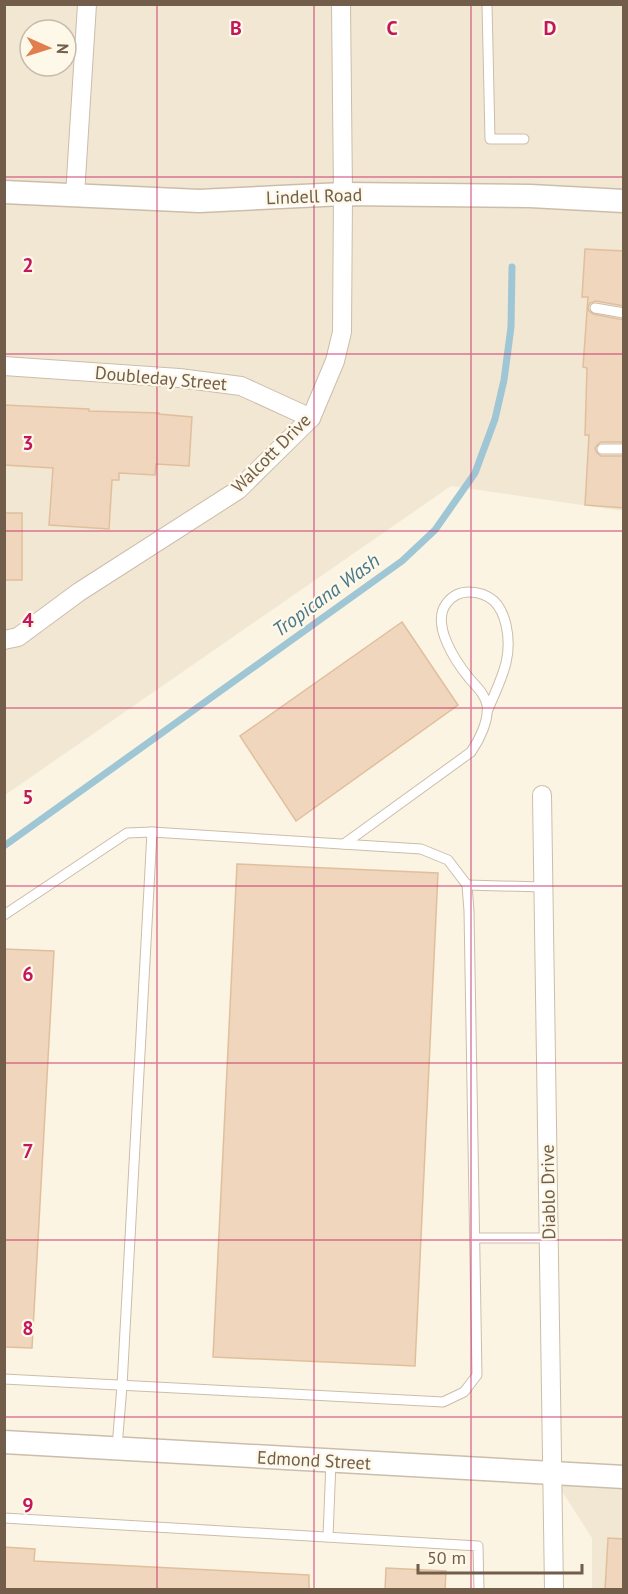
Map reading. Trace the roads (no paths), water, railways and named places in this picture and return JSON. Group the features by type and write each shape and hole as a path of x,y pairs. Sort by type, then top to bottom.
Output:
{"street":[{"path":"75,195 87,4"},
{"name":"Walcott Drive","path":"4,640 18,637 80,592 238,490 310,418 335,361 342,332 341,4"},
{"name":"Lindell Road","path":"4,192 199,201 343,194 530,196 624,201"},
{"name":"Doubleday Street","path":"4,366 179,378 241,386 310,418"},
{"name":"Diablo Drive","path":"542,795 554,1590"},
{"name":"Edmond Street","path":"4,1442 624,1477"}],"lane":[{"path":"487,4 490,139 524,139"},
{"path":"595,308 624,313"},
{"path":"602,449 624,449"},
{"path":"344,844 471,752 480,736 507,662 509,640 506,622 498,606 485,595 468,592 458,594 443,608 442,628 458,663 482,693 487,712"},
{"path":"117,1449 153,832"},
{"path":"4,915 128,833 153,832 421,849 448,860 467,885 469,911 477,1375 464,1392 443,1402 4,1379"},
{"path":"467,885 543,887"},
{"path":"475,1238 548,1238"},
{"path":"328,1537 331,1461"},
{"path":"4,1518 478,1546 479,1590"}],"waterway":[{"name":"Tropicana Wash","path":"4,846 402,561 435,530 475,473 495,419 504,380 511,327 512,267"}]}
